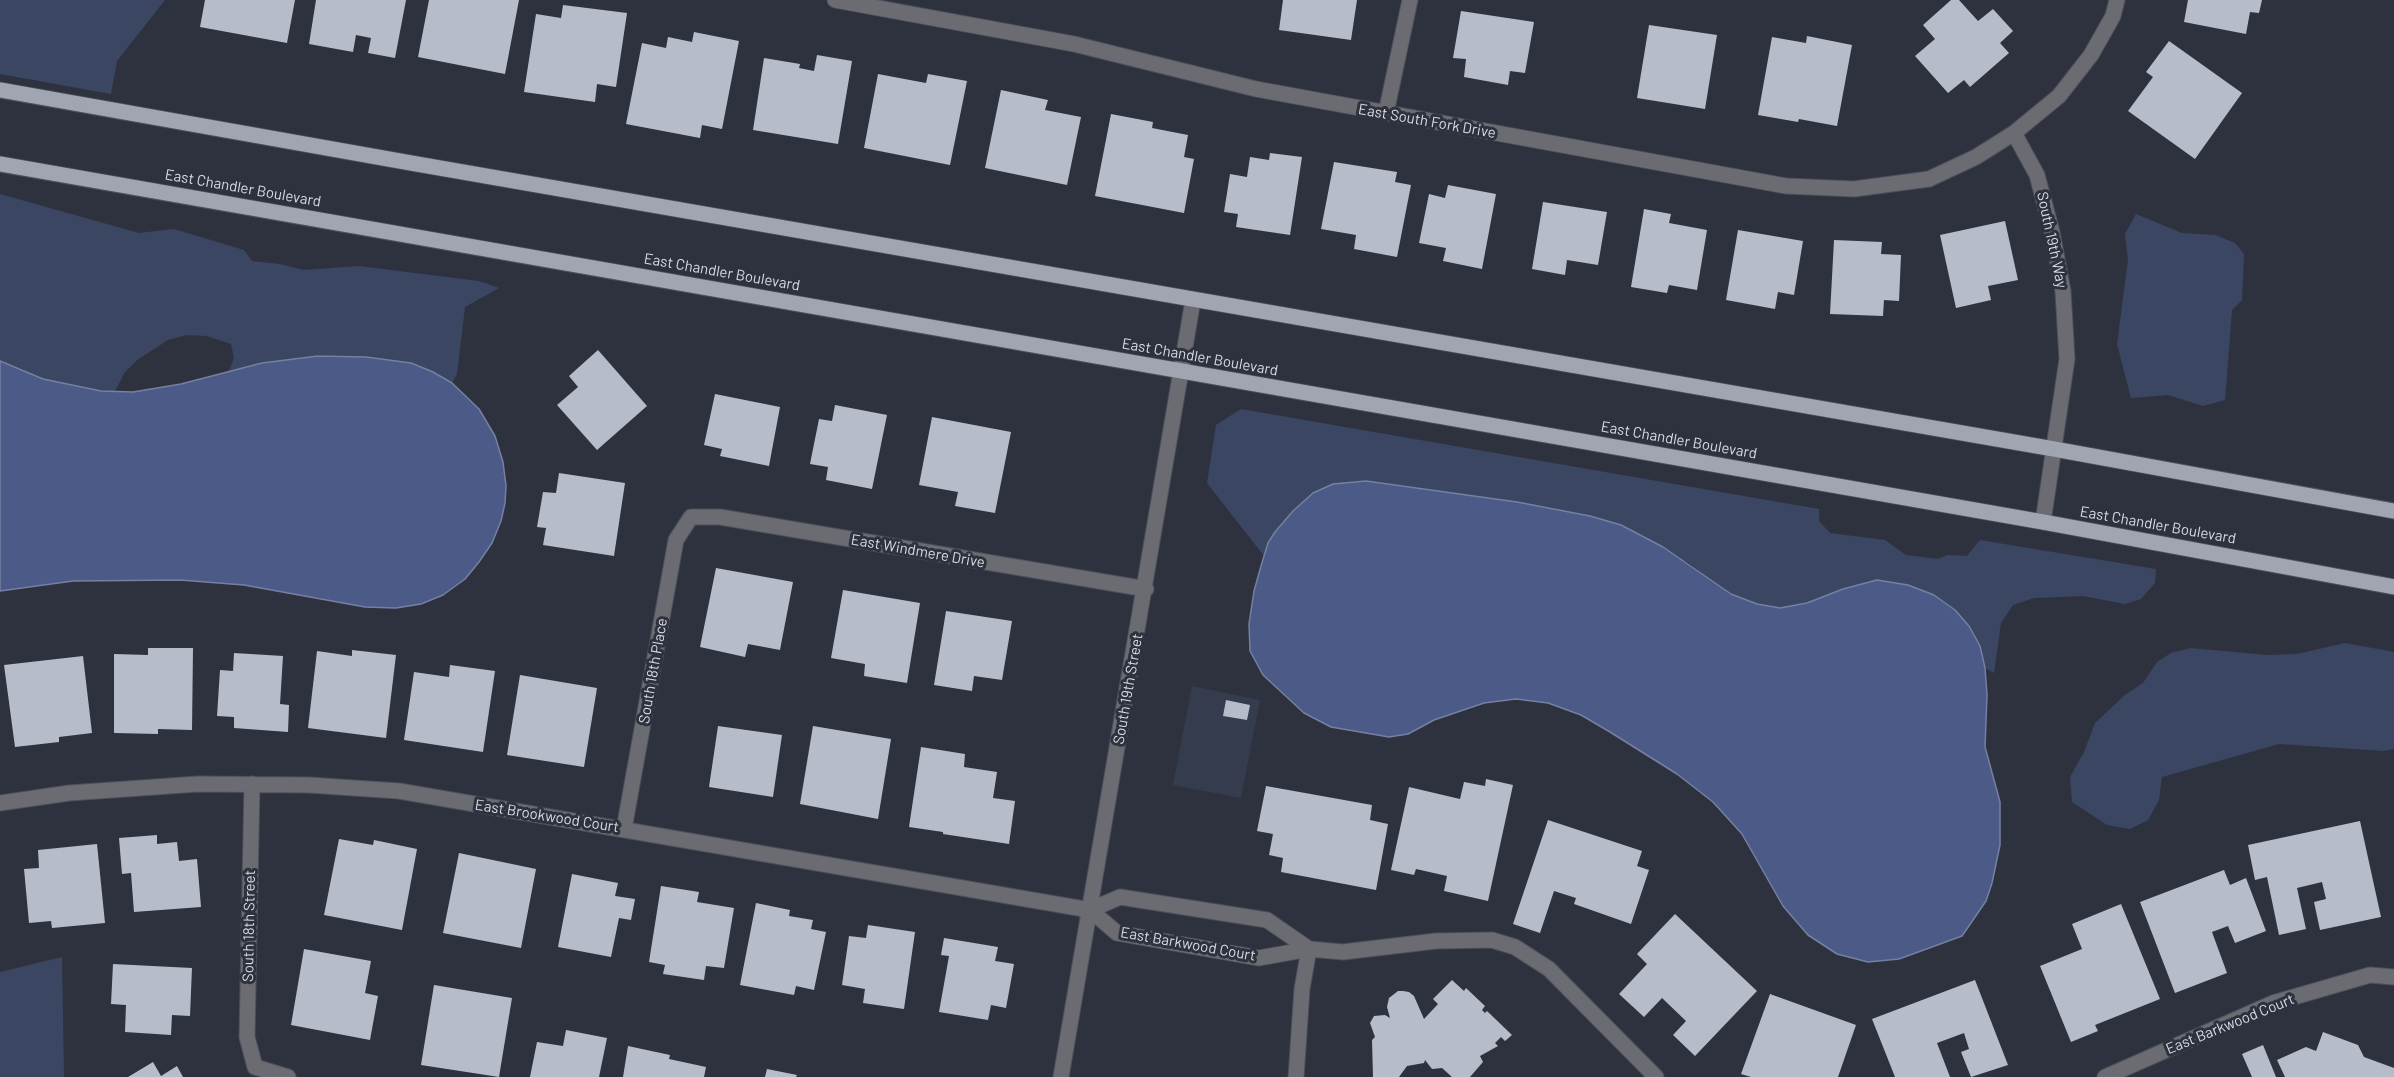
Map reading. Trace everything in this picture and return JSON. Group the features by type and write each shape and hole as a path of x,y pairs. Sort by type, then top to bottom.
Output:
{"main road":[{"path":"0,90 2054,449 2394,511"},
{"name":"East Chandler Boulevard","path":"0,164 2043,522 2394,587"}],"street":[{"name":"East South Fork Drive","path":"835,0 1074,44 1256,89 1786,186 1854,189 1929,179 1976,157 2014,133"},
{"path":"1386,113 1410,0"},
{"path":"2014,133 2060,96 2091,55 2113,16 2117,0"},
{"name":"South 19th Way","path":"2014,133 2037,175 2052,232 2063,291 2067,359 2043,522"},
{"name":"South 19th Street","path":"1061,1077 1146,589 1193,300"},
{"name":"East Windmere Drive","path":"691,517 720,517 1146,589"},
{"name":"South 18th Place","path":"624,829 676,540 691,517"},
{"name":"East Brookwood Court","path":"0,803 133,787 252,784 399,791 1090,910"},
{"name":"South 18th Street","path":"252,784 247,1037 255,1066 288,1077"},
{"name":"East Barkwood Court","path":"1309,949 1266,920 1120,897 1090,910 1118,933 1259,958 1309,949 1343,952 1436,941 1492,940 1515,947 1549,969 1656,1077"},
{"path":"1296,1077 1302,989 1309,949"},
{"name":"East Barkwood Court","path":"2105,1077 2273,1003 2370,975 2394,977"}],"shaded area":[{"path":"0,0 165,0 117,61 111,94 0,74"},
{"path":"0,194 139,233 174,229 244,250 252,261 280,264 304,270 359,266 479,281 499,288 465,307 457,374 452,383 433,372 318,356 262,363 228,373 234,358 231,344 207,336 187,335 168,340 137,360 125,372 115,391 101,391 43,379 0,361"},
{"path":"2136,214 2182,233 2215,235 2235,243 2244,254 2242,300 2232,310 2225,400 2203,406 2168,395 2131,398 2117,344 2128,260 2125,234"},
{"path":"318,356 366,357 411,363 452,383 479,409 495,436 503,462 506,486 505,503 492,543 465,579 443,595 421,604 396,608 365,607 244,585 180,580 73,581 0,591 0,361 43,379 101,391 133,392 181,384 262,363"},
{"path":"1241,409 1819,509 1819,521 1830,533 1885,540 1906,555 1938,559 1947,555 1967,556 1980,540 2156,569 2155,583 2141,599 2125,604 2083,596 2034,598 2013,605 2001,623 1994,673 1985,668 1980,646 1876,580 1843,589 1807,603 1780,608 1757,604 1731,595 1687,562 1517,502 1366,481 1268,543 1264,556 1207,483 1216,425"},
{"path":"1366,481 1517,502 1590,516 1621,525 1663,547 1731,594 1757,604 1780,608 1807,603 1843,589 1877,580 1908,585 1934,595 1955,610 1969,626 1980,646 1985,668 1987,695 1985,747 2000,802 2000,845 1992,883 1986,901 1962,936 1899,959 1868,962 1837,954 1808,935 1783,906 1742,834 1713,802 1677,774 1610,732 1581,715 1548,703 1516,699 1484,703 1434,720 1408,734 1389,737 1331,727 1304,713 1263,675 1250,651 1249,624 1254,591 1268,543 1293,511 1313,493 1333,484"},
{"path":"2345,643 2394,652 2394,749 2384,751 2279,744 2162,777 2159,800 2148,820 2130,829 2107,825 2072,802 2070,777 2084,752 2095,723 2125,695 2143,683 2157,662 2171,653 2190,648 2267,655 2297,654"},
{"path":"1192,686 1260,700 1241,798 1173,785"},
{"path":"62,957 64,1077 0,1077 0,972"}],"building":[{"path":"205,0 295,0 287,43 200,27"},
{"path":"316,0 406,0 395,58 368,53 371,38 356,35 353,52 309,44"},
{"path":"429,0 519,0 505,74 418,57"},
{"path":"1283,0 1357,0 1351,40 1279,30"},
{"path":"1951,0 1959,0 1978,21 1993,9 2013,31 2000,43 2009,53 1970,87 1964,80 1948,93 1915,56 1935,39 1923,25"},
{"path":"2188,0 2262,0 2259,13 2250,12 2246,34 2184,22"},
{"path":"563,5 627,13 616,87 597,84 595,102 524,92 536,14 561,18"},
{"path":"1461,11 1534,22 1525,73 1510,71 1508,85 1464,77 1466,59 1453,58"},
{"path":"1649,25 1717,35 1705,109 1637,98"},
{"path":"694,32 739,41 722,129 702,125 700,138 626,124 642,43 666,48 668,37 692,42"},
{"path":"1807,36 1852,45 1837,126 1758,115 1772,37 1806,43"},
{"path":"2169,41 2242,93 2195,159 2128,111 2153,77 2146,72"},
{"path":"817,55 852,61 838,144 753,130 764,58 800,64 799,68 814,71"},
{"path":"878,74 926,83 928,74 967,81 950,165 864,148"},
{"path":"1001,90 1048,100 1045,110 1081,117 1067,185 985,168"},
{"path":"1111,114 1153,122 1152,128 1188,135 1184,157 1194,159 1184,213 1095,196"},
{"path":"1270,153 1302,157 1290,235 1236,227 1238,214 1224,212 1230,174 1247,177 1250,157 1269,160"},
{"path":"1334,162 1397,172 1395,182 1411,185 1397,257 1354,249 1356,235 1321,229"},
{"path":"1448,185 1496,194 1482,269 1443,261 1446,248 1419,243 1429,194 1445,198"},
{"path":"1543,202 1607,212 1598,265 1567,260 1565,275 1532,269"},
{"path":"1644,209 1671,214 1669,223 1707,230 1697,290 1669,285 1667,293 1631,287"},
{"path":"2005,221 2018,280 1988,286 1991,300 1956,308 1940,235"},
{"path":"1738,230 1803,241 1794,295 1778,292 1775,309 1726,300"},
{"path":"1834,240 1882,242 1881,254 1901,255 1899,301 1884,300 1883,316 1830,314"},
{"path":"598,350 647,406 597,450 557,405 578,387 569,376"},
{"path":"715,394 780,407 769,466 720,456 722,449 704,445"},
{"path":"835,405 887,415 872,489 826,480 828,467 810,464 819,419 832,421"},
{"path":"932,417 1011,432 995,513 955,506 958,492 919,485"},
{"path":"559,473 625,483 614,556 543,545 546,528 537,527 543,492 556,493"},
{"path":"716,568 793,582 780,650 748,644 745,657 700,647"},
{"path":"843,590 920,603 907,683 864,676 865,664 831,658"},
{"path":"946,611 1012,621 1002,680 974,676 972,691 934,685"},
{"path":"148,648 193,648 192,730 158,729 158,734 114,733 114,654 148,655"},
{"path":"352,650 396,655 386,738 308,728 317,651 352,656"},
{"path":"234,653 283,656 280,704 289,705 288,732 234,728 234,717 217,716 220,670 233,671"},
{"path":"83,656 92,733 59,737 59,742 15,747 4,665"},
{"path":"450,665 495,671 483,752 404,740 414,672 449,677"},
{"path":"520,675 597,688 584,767 507,755"},
{"path":"1226,700 1250,705 1247,720 1223,716"},
{"path":"718,726 782,735 773,797 709,787"},
{"path":"813,726 891,739 878,819 800,804"},
{"path":"921,747 965,754 964,767 997,772 993,798 1015,801 1009,844 909,827"},
{"path":"1486,779 1513,785 1488,901 1444,891 1447,876 1416,869 1414,875 1391,870 1409,787 1460,799 1464,782 1485,786"},
{"path":"1266,786 1372,805 1370,820 1388,824 1376,890 1281,872 1283,858 1269,855 1273,834 1257,831"},
{"path":"1548,820 1642,851 1637,866 1649,870 1631,924 1574,904 1576,898 1554,891 1540,933 1513,924"},
{"path":"2360,821 2381,917 2320,930 2314,902 2326,899 2322,882 2297,888 2306,929 2279,935 2267,877 2255,880 2248,845"},
{"path":"157,835 157,844 177,842 179,861 197,859 201,907 134,912 131,873 122,874 119,838"},
{"path":"339,839 373,845 374,840 417,849 402,930 324,915"},
{"path":"97,844 105,923 52,928 51,921 29,923 24,869 39,868 38,850"},
{"path":"459,853 536,869 521,948 443,933"},
{"path":"2224,870 2230,885 2246,878 2266,931 2235,943 2228,926 2212,932 2227,973 2175,993 2140,902"},
{"path":"572,874 618,883 615,896 635,899 631,920 619,918 611,957 558,947"},
{"path":"661,886 699,892 697,902 734,908 724,968 706,966 704,980 663,974 665,965 649,962"},
{"path":"756,903 790,910 789,916 813,920 811,929 826,932 814,990 796,986 794,995 740,985"},
{"path":"2121,904 2160,999 2095,1025 2098,1031 2071,1042 2040,966 2082,949 2072,924"},
{"path":"1675,914 1757,991 1695,1056 1673,1035 1686,1021 1662,998 1644,1017 1619,994 1647,964 1637,954"},
{"path":"868,925 915,932 904,1009 863,1003 865,989 842,985 849,936 866,938"},
{"path":"944,938 998,947 995,961 1014,964 1006,1008 991,1005 988,1020 939,1012 949,956 941,955"},
{"path":"304,949 371,961 365,993 378,996 370,1040 291,1025"},
{"path":"113,964 192,968 190,1016 172,1015 171,1035 125,1032 126,1005 111,1004"},
{"path":"1452,980 1464,991 1466,988 1485,1006 1482,1010 1485,1013 1487,1011 1512,1035 1505,1041 1501,1037 1495,1043 1498,1046 1480,1056 1483,1062 1470,1077 1452,1077 1442,1068 1432,1069 1425,1060 1424,1063 1407,1066 1399,1077 1373,1077 1372,1040 1375,1037 1370,1023 1374,1016 1385,1015 1390,1018 1387,1007 1389,998 1398,991 1403,991 1414,996 1424,1019 1438,1004 1433,999"},
{"path":"1975,980 2008,1065 1971,1077 1961,1052 1969,1049 1964,1033 1937,1043 1950,1077 1895,1077 1872,1019"},
{"path":"434,985 512,998 499,1077 421,1065"},
{"path":"1770,994 1856,1025 1838,1077 1751,1077 1741,1074"},
{"path":"566,1030 607,1038 599,1077 530,1077 537,1042 563,1046"},
{"path":"2323,1032 2358,1045 2364,1057 2394,1068 2394,1077 2285,1077 2277,1060 2306,1047 2316,1051"},
{"path":"2263,1045 2276,1077 2252,1077 2242,1054"},
{"path":"628,1046 670,1055 669,1059 706,1067 704,1077 623,1077"},
{"path":"153,1062 161,1076 177,1066 183,1077 128,1077"},
{"path":"767,1069 797,1075 796,1077 765,1077"}]}
